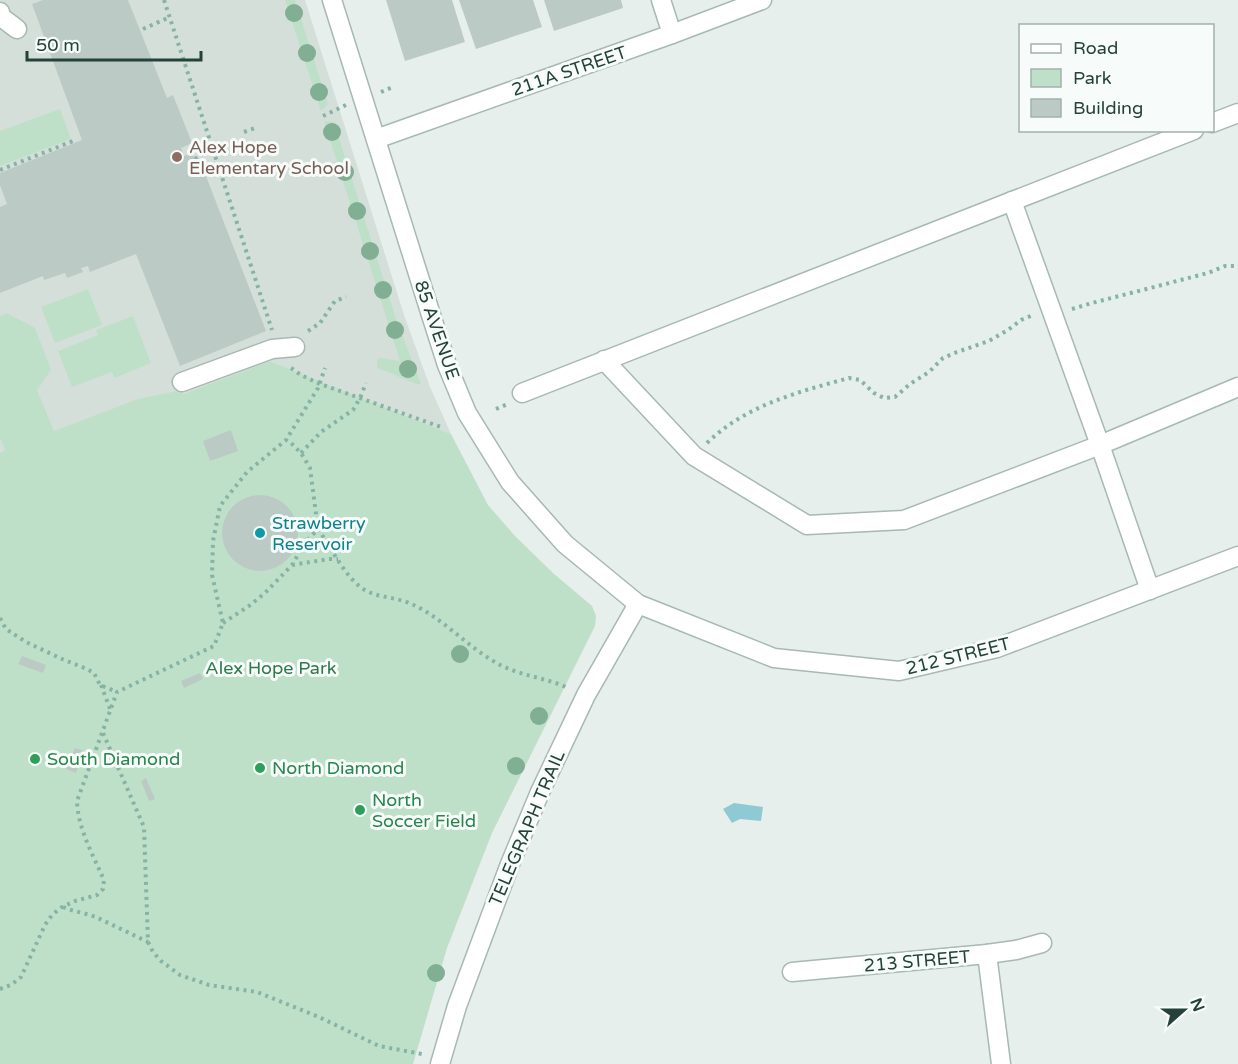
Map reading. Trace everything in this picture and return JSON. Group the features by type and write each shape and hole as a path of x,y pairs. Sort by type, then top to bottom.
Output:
{"street":[{"name":"85 AVENUE","path":"332,0 430,315 467,413 510,482 565,544 638,604"},
{"path":"661,0 672,34"},
{"name":"211A STREET","path":"376,139 762,0"},
{"path":"0,12 1,17 17,29"},
{"path":"1214,122 1238,113"},
{"path":"516,398 604,360 1189,132"},
{"path":"1012,201 1150,590"},
{"path":"183,382 272,349 286,348"},
{"path":"604,360 694,456 807,525 904,519 1100,445 1238,387"},
{"name":"212 STREET","path":"638,604 774,658 899,671 997,648 1238,556"},
{"name":"TELEGRAPH TRAIL","path":"442,1058 457,1006 510,864 540,792 586,695 638,604"},
{"name":"213 STREET","path":"792,972 987,954 1017,950 1042,943"},
{"path":"987,954 1001,1064"}],"path":[{"path":"164,0 213,147 286,348 282,357 288,366 320,384 444,428"},
{"path":"143,29 170,17"},
{"path":"323,116 351,103"},
{"path":"244,132 258,128"},
{"path":"0,170 73,141"},
{"path":"195,159 213,147"},
{"path":"694,456 719,431 742,416 769,403 849,378 860,380 874,393 884,398 895,397 943,358 989,341 1021,320 1050,307 1068,310 1208,273 1226,266 1238,266"},
{"path":"308,331 320,323 335,301 346,297"},
{"path":"0,989 11,985 21,977 52,915 75,901 97,895 103,889 104,880 82,828 77,813 77,801 117,692 214,646 223,622 212,575 213,541 220,506 246,472 286,440 318,388 326,368"},
{"path":"301,453 321,432 353,410 366,383"},
{"path":"496,409 516,398"},
{"path":"286,440 301,453 310,468 318,529 358,586 371,594 408,602 428,613 495,662 516,672 559,684 586,695"},
{"path":"223,622 265,593 292,565 305,543 318,529"},
{"path":"292,565 338,559"},
{"path":"0,618 6,629 26,642 94,673 110,709"},
{"path":"100,685 117,692"},
{"path":"103,732 144,827 148,942 161,961 180,975 208,985 257,992 320,1017 379,1046 442,1058"},
{"path":"62,907 72,912 91,915 148,942"}],"shaded area":[{"name":"Alex Hope Elementary School","path":"0,0 305,0 404,315 430,387 451,434 270,361 0,463"}],"green space":[{"path":"285,0 295,0 328,104 321,111"},
{"path":"60,109 71,139 0,166 0,131"},
{"path":"324,121 334,122 396,319 421,384 416,384 377,366 377,359 380,358 400,361"},
{"path":"88,289 102,325 55,343 41,307"},
{"name":"Alex Hope Park","path":"7,313 35,328 51,370 37,390 54,431 138,399 182,390 183,394 270,361 451,434 488,505 515,536 553,573 592,606 596,616 595,626 492,833 447,948 413,1064 0,1064 0,453 5,450 0,438 0,316"},
{"path":"133,316 151,363 115,378 112,372 72,387 58,351 98,335 96,330"}],"water":[{"path":"734,803 763,807 761,821 740,819 732,823 723,809"}],"building":[{"path":"43,0 128,0 167,98 173,95 192,143 181,148 184,156 192,153 195,159 196,163 188,166 192,176 204,171 266,331 180,366 136,254 90,272 88,266 81,268 83,272 67,278 65,273 44,280 43,276 0,293 0,207 7,204 0,185 0,173 82,140 32,4"},
{"path":"386,0 452,0 465,42 405,61"},
{"path":"459,0 533,0 542,27 476,49"},
{"path":"544,0 621,0 623,8 554,31"},
{"path":"231,430 238,451 210,461 203,441"},
{"name":"Strawberry Reservoir","path":"260,495 274,498 287,506 295,519 298,533 295,547 287,560 274,568 260,571 246,568 233,560 225,547 222,533 225,519 233,506 246,498"},
{"path":"22,656 46,665 43,673 18,664"},
{"path":"200,673 203,679 184,688 181,681"},
{"path":"75,748 84,751 76,773 66,769"},
{"path":"146,778 155,799 149,801 141,781"}],"place":[{"name":"Alex Hope Elementary School","path":"177,157"},
{"name":"Strawberry Reservoir","path":"260,533"},
{"name":"South Diamond","path":"35,759"},
{"name":"North Diamond","path":"260,768"},
{"name":"North Soccer Field","path":"360,810"}]}
